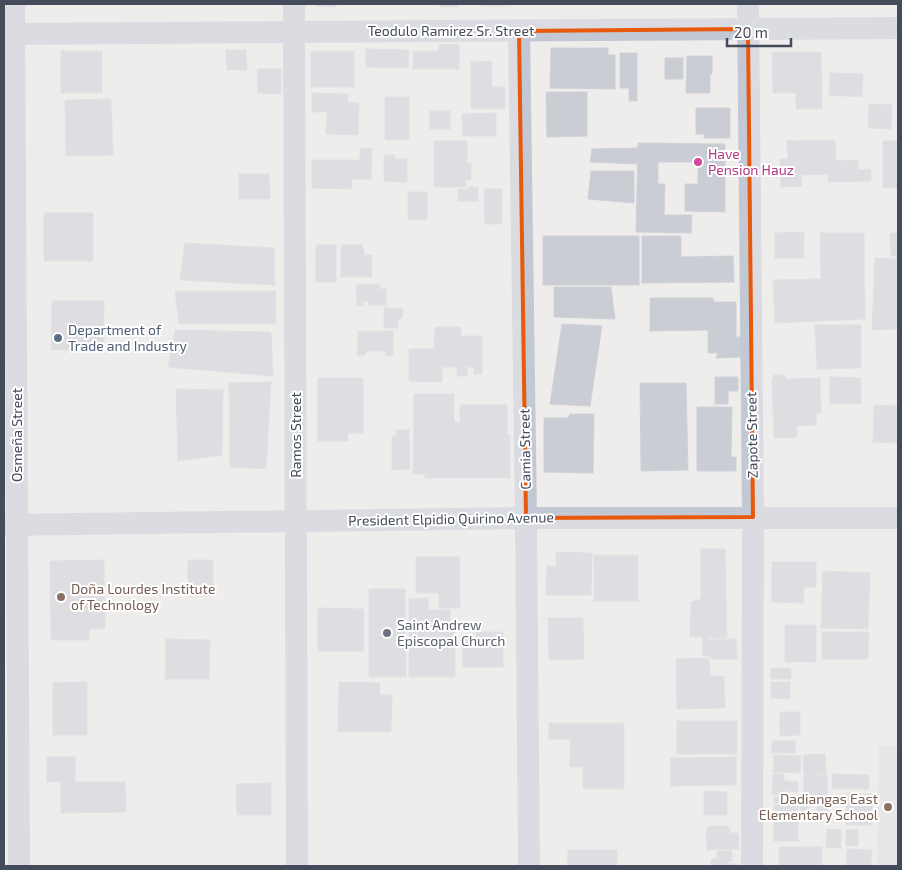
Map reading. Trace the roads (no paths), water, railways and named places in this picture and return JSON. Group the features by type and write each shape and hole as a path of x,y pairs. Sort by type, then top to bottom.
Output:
{"street":[{"name":"Osmeña Street","path":"14,4 9,34 11,525 19,866"},
{"name":"Ramos Street","path":"294,4 298,866"},
{"name":"Zapote Street","path":"748,4 753,517 752,866"},
{"name":"Teodulo Ramirez Sr. Street","path":"9,34 898,28"},
{"name":"Camia Street","path":"519,31 529,866"},
{"name":"President Elpidio Quirino Avenue","path":"11,525 526,518 898,518"}],"place":[{"name":"Have Pension Hauz","path":"698,162"},
{"name":"Department of Trade and Industry","path":"58,338"},
{"name":"Doña Lourdes Institute of Technology","path":"61,597"},
{"name":"Saint Andrew Episcopal Church","path":"387,633"},
{"name":"Dadiangas East Elementary School","path":"888,807"}]}
